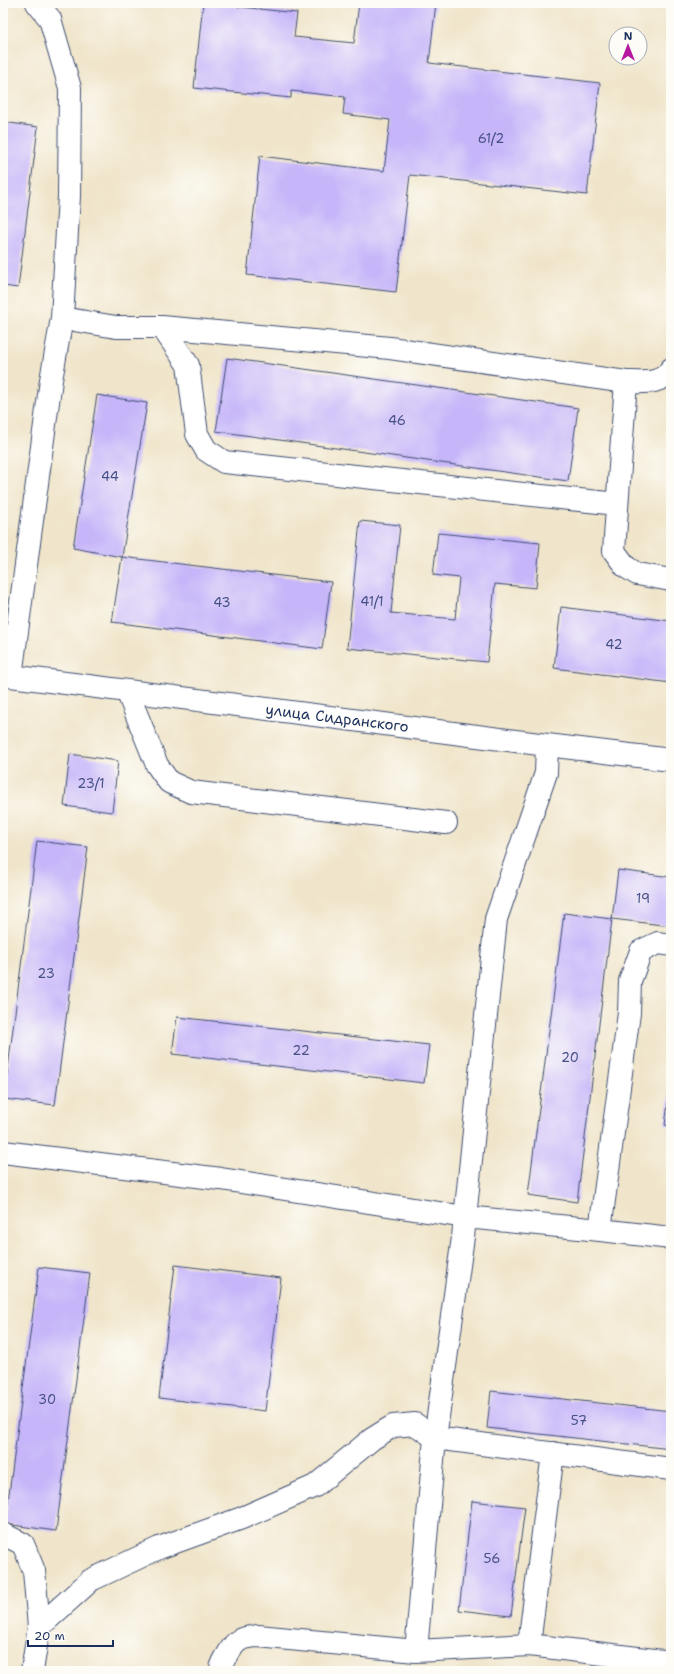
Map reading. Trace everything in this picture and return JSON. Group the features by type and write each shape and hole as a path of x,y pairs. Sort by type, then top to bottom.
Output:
{"street":[{"path":"7,676 51,380 62,318 69,196 70,88 50,19 37,3"},
{"path":"62,318 116,326 162,327 390,348 626,382 657,381 668,375 671,369"},
{"path":"162,327 188,365 197,434 206,450 224,462 617,504"},
{"path":"626,382 614,551 626,567 637,574 671,580"},
{"name":"улица Сидранского","path":"7,676 671,760"},
{"path":"127,691 157,765 169,782 191,792 446,823"},
{"path":"416,1651 435,1438 465,1217 496,919 546,773 547,745"},
{"path":"600,1230 629,1013 630,981 641,951 658,943 671,945"},
{"path":"3,1152 221,1179 465,1217 671,1238"},
{"path":"39,1627 91,1580 159,1548 242,1518 314,1486 372,1439 393,1426 415,1424 435,1438 671,1469"},
{"path":"529,1645 553,1453"},
{"path":"3,1534 23,1544 34,1571 39,1627 32,1671"},
{"path":"220,1671 222,1663 234,1643 244,1638 258,1636 416,1651 529,1645 671,1662"}],"building":[{"path":"203,3 297,13 294,37 354,43 359,3 436,3 429,63 600,83 587,195 410,175 396,292 247,275 260,156 384,171 390,120 343,114 345,97 291,91 291,98 194,88"},
{"path":"3,122 38,127 18,288 3,286"},
{"path":"227,358 578,408 568,481 216,431"},
{"path":"97,395 147,403 122,557 73,548"},
{"path":"360,521 400,525 391,613 455,619 459,578 433,575 438,533 540,543 536,588 495,584 487,662 347,648"},
{"path":"122,557 331,582 322,649 112,622"},
{"path":"561,607 671,621 671,683 554,668"},
{"path":"70,754 118,761 112,812 64,806"},
{"path":"37,841 88,847 55,1105 4,1099"},
{"path":"618,870 671,877 671,926 612,919"},
{"path":"564,913 612,919 577,1202 528,1195"},
{"path":"177,1017 429,1045 424,1083 172,1054"},
{"path":"670,1089 671,1090 671,1126 665,1125"},
{"path":"175,1265 281,1278 265,1411 159,1398"},
{"path":"39,1267 90,1273 56,1531 5,1524"},
{"path":"491,1391 671,1411 671,1449 487,1428"},
{"path":"472,1501 525,1507 511,1616 459,1610"}]}
